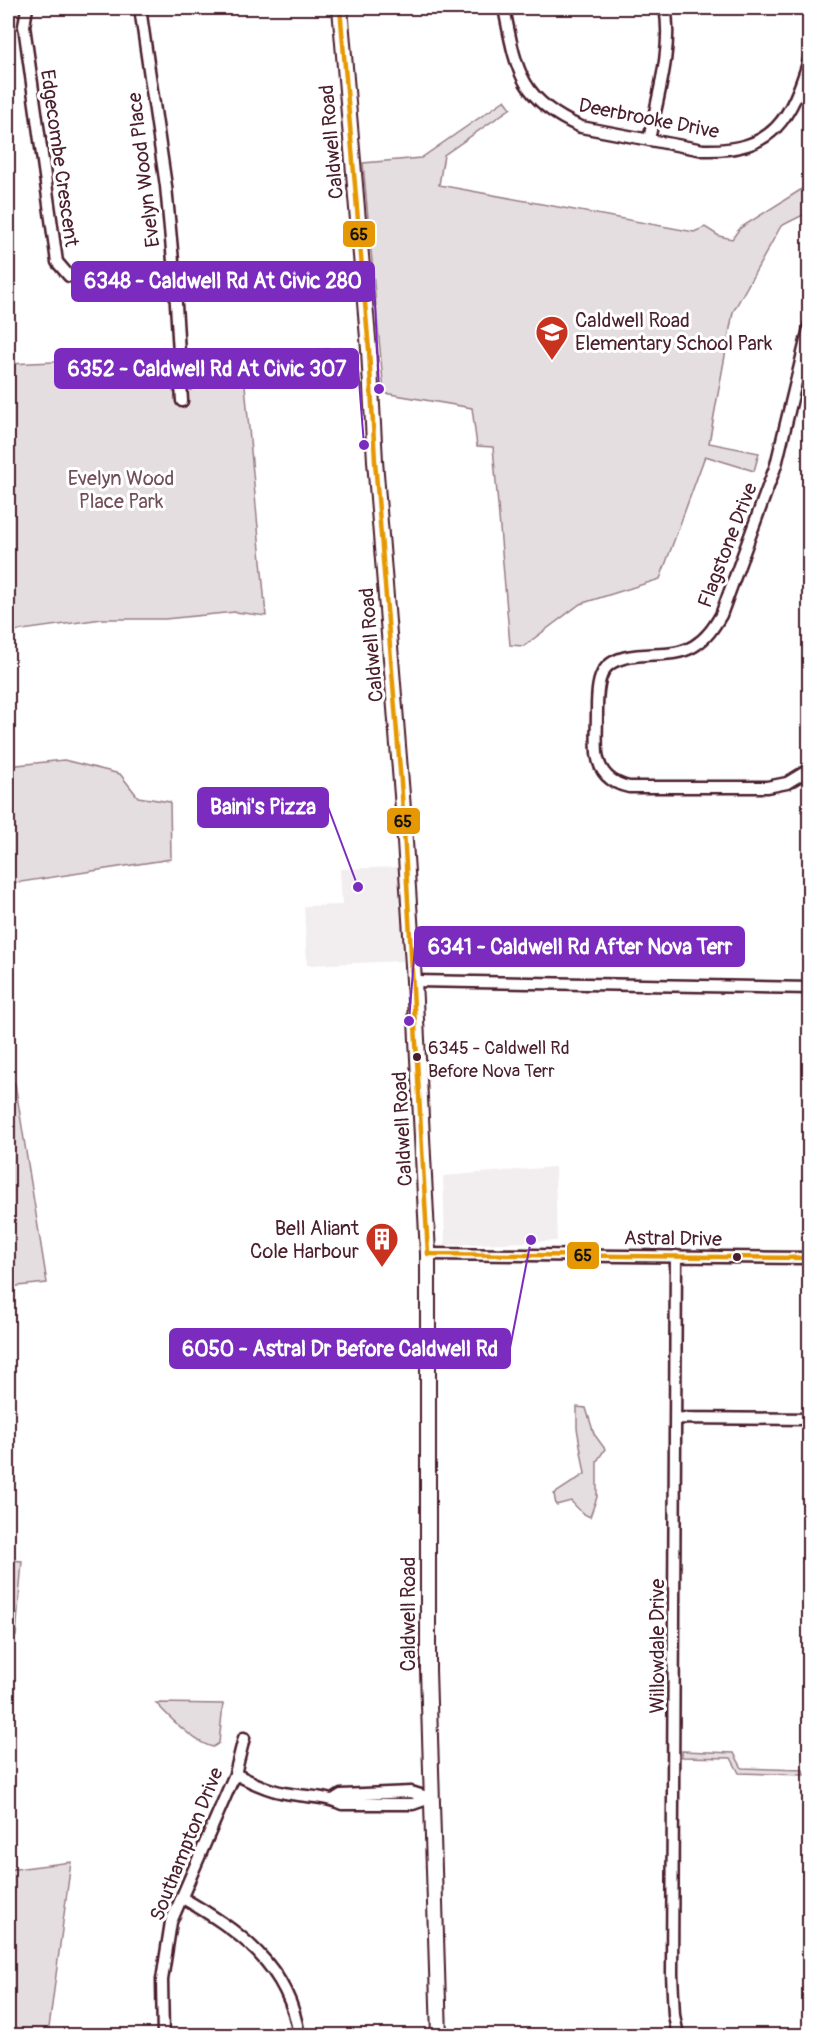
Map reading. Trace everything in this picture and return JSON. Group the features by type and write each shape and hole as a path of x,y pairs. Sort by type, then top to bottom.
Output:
{"street":[{"name":"Edgecombe Crescent","path":"27,8 24,26 57,262 69,276 87,280 174,272"},
{"name":"Evelyn Wood Place","path":"140,8 166,186 182,401"},
{"name":"Caldwell Road","path":"340,8 369,350 414,981 428,1254 428,1670 430,1798 439,2036"},
{"name":"Deerbrooke Drive","path":"504,8 519,73 531,93 546,107 581,127 703,150 744,147 757,141 779,125 800,90 810,57"},
{"path":"650,140 668,33 665,8"},
{"name":"Flagstone Drive","path":"810,324 776,465 721,615 707,636 688,649 669,654 624,657 606,668 597,687 597,745 598,763 603,772 614,782 629,787 767,787 787,783 810,769"},
{"path":"414,981 810,988"},
{"name":"Astral Drive","path":"428,1254 810,1258"},
{"name":"Willowdale Drive","path":"676,1256 672,1974 674,2015 678,2036"},
{"path":"676,1418 810,1419"},
{"name":"Southampton Drive","path":"163,2036 162,1980 171,1922 235,1774 244,1738"},
{"path":"235,1774 279,1792 333,1800 341,1795 411,1792 430,1798"},
{"path":"181,1897 231,1928 262,1956 274,1971 291,2004 297,2020 299,2036"}],"shaded area":[{"path":"399,867 403,961 307,965 304,906 342,905 340,869"},
{"path":"555,1167 557,1241 445,1245 443,1176"}],"green space":[{"name":"Caldwell Road Elementary School Park","path":"505,100 511,108 444,155 439,185 694,232 705,227 719,236 732,239 740,228 810,184 809,212 781,226 733,312 709,443 759,453 754,471 705,456 660,579 580,604 524,646 510,645 493,447 477,446 472,408 384,393 363,163 421,158"},
{"name":"Evelyn Wood Place Park","path":"345,348 346,356 243,363 266,616 235,612 165,619 102,619 8,632 8,364 171,357 173,392 192,390 190,357"},
{"path":"64,760 120,774 138,797 170,802 171,859 8,884 8,766"},
{"path":"8,1081 15,1083 47,1283 8,1287"},
{"path":"577,1407 586,1408 594,1434 605,1449 597,1461 597,1497 590,1517 582,1513 571,1501 556,1505 554,1494 585,1474 577,1428"},
{"path":"8,1560 22,1561 16,1636 8,1642"},
{"path":"156,1703 223,1704 219,1743 213,1747 198,1740 182,1729"},
{"path":"682,1751 734,1753 742,1768 803,1770 804,1775 739,1773 731,1758 682,1757"},
{"path":"71,1862 48,2035 8,2035 8,1870"}],"transit line":[{"name":"65","path":"340,8 369,350 375,461 402,795 428,1254 810,1258"}],"place":[{"name":"Caldwell Road Elementary School Park","path":"552,361"},
{"name":"6348 - Caldwell Rd At Civic 280","path":"379,389"},
{"name":"6352 - Caldwell Rd At Civic 307","path":"364,445"},
{"name":"Baini's Pizza","path":"358,887"},
{"name":"6341 - Caldwell Rd After Nova Terr","path":"409,1021"},
{"name":"6345 - Caldwell Rd Before Nova Terr","path":"417,1057"},
{"name":"6050 - Astral Dr Before Caldwell Rd","path":"531,1240"},
{"name":"Bell Aliant Cole Harbour","path":"382,1268"}]}
